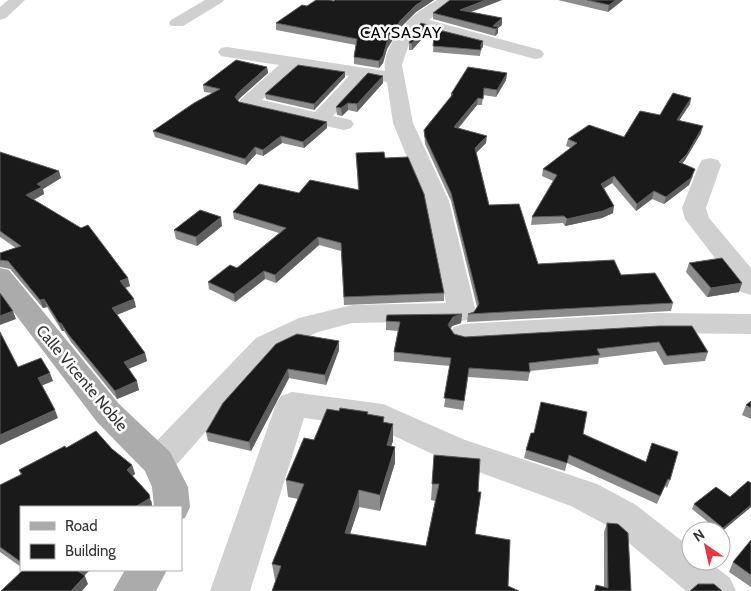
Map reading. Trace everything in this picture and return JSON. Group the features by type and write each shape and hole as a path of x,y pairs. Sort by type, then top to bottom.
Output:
{"main road":[{"name":"Calle Vicente Noble","path":"0,276 108,413 158,462 170,487 172,506"},
{"path":"133,591 147,571"}],"street":[{"path":"4,18 17,0"},
{"path":"178,23 216,0"},
{"path":"447,0 416,22 400,44 393,65 403,123 437,201 463,333"},
{"path":"416,22 535,54"},
{"path":"227,52 396,78"},
{"path":"294,62 248,103 344,124"},
{"path":"319,119 363,73"},
{"path":"710,166 694,208 697,219 751,286"},
{"path":"158,462 266,345 309,325 352,314 463,333 519,332 656,323 751,324"},
{"path":"230,591 292,404 383,416 454,450 592,499 623,516 716,591"}],"building":[{"path":"316,0 424,0 416,5 400,21 387,42 383,56 379,61 354,57 357,39 276,23 302,5 307,6"},
{"path":"450,0 486,0 460,10 502,18 493,26 498,27 496,29 433,13"},
{"path":"587,0 616,0 609,5"},
{"path":"421,23 428,25 412,43 409,43 411,38"},
{"path":"435,29 483,41 481,50 433,46"},
{"path":"236,60 267,67 235,97 239,102 327,122 303,142 281,136 263,150 255,147 245,159 153,131 194,103 220,89 203,85"},
{"path":"298,65 345,72 314,104 265,94"},
{"path":"468,67 507,73 497,90 484,88 483,99 478,98 454,127 487,136 475,148 489,205 519,204 538,264 614,260 621,275 655,273 673,303 468,314 474,312 479,304 451,193 425,137 424,130 453,94 451,94"},
{"path":"368,73 383,76 357,104 348,103 341,108 336,107"},
{"path":"673,93 691,98 677,120 703,126 687,154 679,162 695,169 691,178 666,197 654,191 637,204 614,176 601,184 614,206 603,211 567,219 564,216 532,217 557,175 543,169 577,143 568,139 589,125 624,137 640,111 660,115"},
{"path":"0,152 59,171 37,184 42,187 26,195 81,228 88,225 128,278 120,281 134,299 112,308 145,353 124,362 137,381 115,391 61,323 59,323 44,299 40,300 8,261 0,260 0,253 21,246 0,231"},
{"path":"384,152 385,158 408,157 424,194 444,293 344,297 341,243 318,237 275,275 264,271 234,294 208,282 230,265 237,268 286,228 233,212 259,184 299,193 310,180 359,190 356,153"},
{"path":"200,210 221,217 196,237 174,230"},
{"path":"722,258 742,283 711,288 689,263"},
{"path":"0,293 13,311 0,316"},
{"path":"462,314 453,317 448,325 454,334 465,337 659,326 692,326 708,352 667,356 659,342 597,349 600,355 529,363 530,372 469,368 464,401 444,398 451,358 394,352 400,322 386,321 387,315"},
{"path":"0,332 18,367 41,358 50,373 38,378 55,410 0,435"},
{"path":"297,334 339,341 325,375 288,369 249,442 206,432 223,403 276,344"},
{"path":"751,401 751,408 746,405"},
{"path":"541,402 587,412 583,434 646,462 652,443 678,452 670,480 668,479 660,496 569,455 567,463 526,450 531,433 534,433"},
{"path":"340,408 368,412 367,414 384,417 383,422 393,424 387,445 395,447 380,495 359,490 345,533 426,546 439,484 432,484 434,455 480,459 478,492 481,492 475,534 510,540 508,586 519,591 272,591 281,566 272,564 304,484 286,480 304,438 314,440 327,409 339,411"},
{"path":"96,431 112,449 132,465 127,470 149,494 150,498 137,506 20,506 20,561 0,547 0,485 22,474 19,470 65,446 66,448"},
{"path":"748,481 751,483 751,505 731,521 715,521 694,504 716,487 730,497"},
{"path":"607,523 618,524 628,533 631,591 595,591 596,585 608,588"},
{"path":"751,540 751,575 733,562"},
{"path":"22,571 78,571 85,576 71,591 1,591"},
{"path":"698,584 714,584 722,591 690,591"}],"district":[{"name":"CAYSASAY","path":"401,32"}]}
